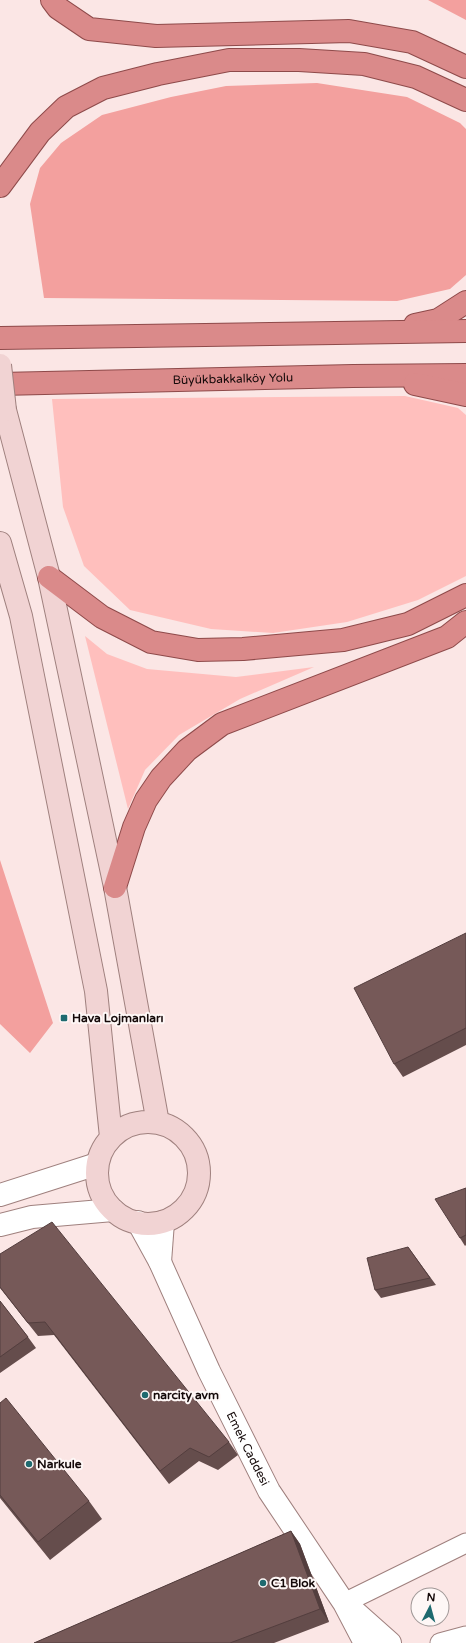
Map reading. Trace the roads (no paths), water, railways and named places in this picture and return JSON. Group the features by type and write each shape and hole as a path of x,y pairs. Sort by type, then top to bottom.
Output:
{"highway":[{"path":"52,0 58,8 89,29 156,36 349,31 412,42 466,67"},
{"path":"0,186 40,132 66,107 103,88 158,74 229,60 300,60 364,64 416,77 466,100"},
{"path":"384,332 438,320 466,302"},
{"path":"0,338 466,332"},
{"name":"Büyükbakkalköy Yolu","path":"0,384 466,375"},
{"path":"379,376 466,395"},
{"path":"49,577 102,618 151,642 198,650 243,649 343,640 408,624 466,595"},
{"path":"114,887 134,827 146,800 161,778 187,750 222,724 447,637 466,622"}],"main road":[{"path":"0,365 5,410 49,577 114,887 158,1123"},
{"path":"0,543 21,616 96,990 111,1137"},
{"path":"141,1122 158,1123 173,1129 186,1139 195,1154 199,1170 197,1187 190,1202 178,1214 163,1222 145,1224 113,1210 102,1196 96,1180 97,1164 102,1150 111,1137 125,1127 141,1122"}],"street":[{"path":"0,1195 97,1164"},
{"path":"0,1225 32,1217 113,1210"},
{"name":"Emek Caddesi","path":"138,1222 160,1262 209,1370 269,1491 344,1603 365,1643"},
{"path":"160,1262 163,1222"},
{"path":"344,1603 466,1543"},
{"name":"Emek Caddesi","path":"344,1603 390,1643"},
{"path":"440,1643 466,1636"}],"place":[{"name":"Hava Lojmanları","path":"64,1018"},
{"name":"narcity avm","path":"145,1395"},
{"name":"Narkule","path":"29,1464"},
{"name":"C1 Blok","path":"263,1583"}]}
